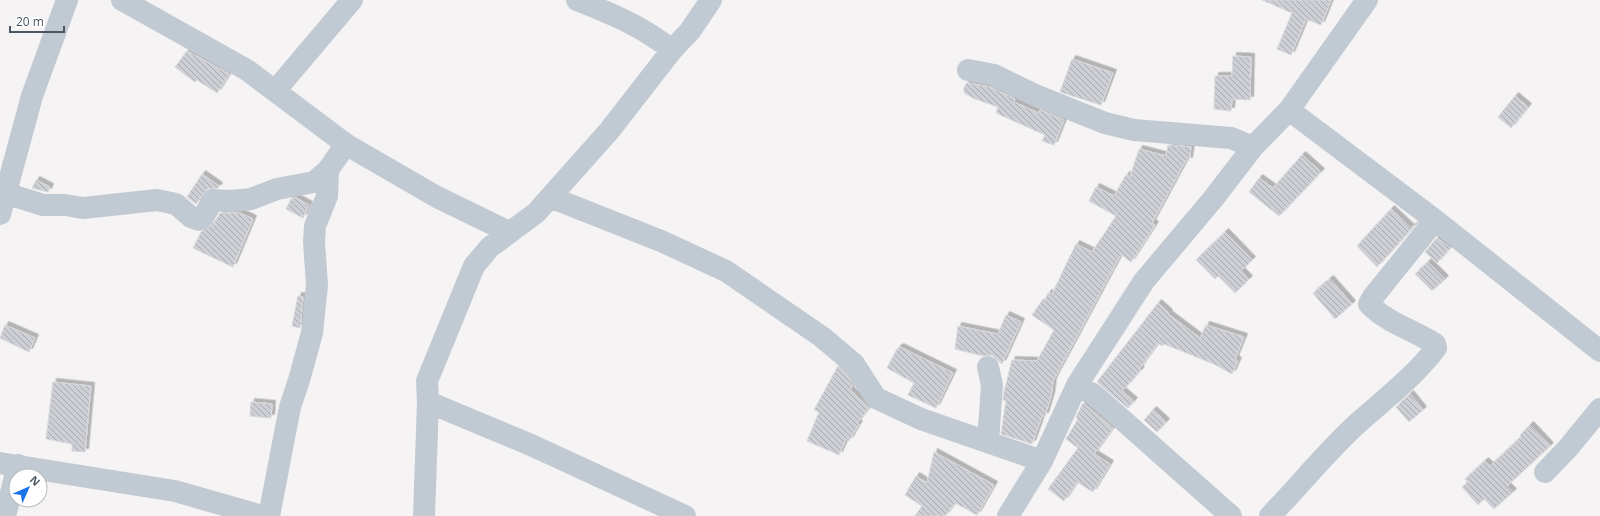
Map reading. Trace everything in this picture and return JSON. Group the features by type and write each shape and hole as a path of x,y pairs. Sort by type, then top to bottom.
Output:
{"street":[{"path":"68,0 32,96 3,204 65,205 83,208 157,200 176,204 191,217 199,220 205,214 213,200 230,201 251,199 277,189 314,182 328,170 346,144"},
{"path":"122,0 247,70 346,144 437,197 510,232"},
{"path":"275,91 352,0"},
{"path":"577,0 624,18 654,36 672,50"},
{"path":"424,516 428,402 427,381 474,266 490,247 536,213 609,131 672,50 690,31 711,0"},
{"path":"1008,516 1042,461 1077,385 1144,281 1213,199 1253,147 1289,110 1367,0"},
{"path":"968,70 994,75 1035,95 1112,124 1134,130 1232,138 1253,147"},
{"path":"1289,110 1435,220 1600,351"},
{"path":"269,516 290,407 300,380 312,333 317,285 314,242 315,226 327,196 328,170"},
{"path":"550,197 661,240 726,271 822,337 849,359 854,364 876,398 922,419 1042,461"},
{"path":"1270,516 1311,470 1358,423 1402,383 1436,348 1435,344 1406,330 1375,310 1369,304 1435,220"},
{"path":"988,366 992,385 988,442"},
{"path":"1077,385 1094,395 1231,516"},
{"path":"428,402 531,445 685,516"},
{"path":"1545,472 1568,448 1600,409"},
{"path":"5,516 9,464 175,491 262,516"}],"building":[{"path":"1262,0 1331,0 1321,25 1306,19 1291,55 1277,49 1292,13"},
{"path":"187,51 229,74 217,93 197,80 195,82 175,67"},
{"path":"1233,56 1251,57 1250,100 1232,99 1231,111 1214,109 1215,76 1232,76"},
{"path":"1072,59 1113,73 1101,105 1060,92"},
{"path":"967,83 990,87 1015,99 1014,102 1038,113 1040,110 1064,120 1054,145 1042,141 1045,135 996,113 998,107 975,99 964,93 964,87"},
{"path":"1515,96 1528,107 1511,128 1498,117"},
{"path":"1168,145 1191,147 1189,161 1186,160 1152,223 1155,225 1131,262 1121,254 1053,381 1051,396 1045,416 1042,416 1032,444 1001,434 1006,400 1003,400 1004,392 1012,360 1037,361 1054,330 1032,315 1041,302 1043,304 1048,293 1052,294 1076,244 1092,252 1116,216 1089,201 1096,187 1114,196 1126,175 1130,177 1139,149 1166,156"},
{"path":"1302,155 1321,172 1279,216 1249,192 1259,178 1273,188"},
{"path":"202,174 219,186 218,188 207,189 196,204 187,197"},
{"path":"36,180 50,187 48,192 32,188"},
{"path":"296,198 309,205 303,218 286,209 291,199"},
{"path":"1391,209 1411,228 1415,225 1377,267 1357,246"},
{"path":"220,213 240,213 253,219 233,267 193,248 201,232 214,223"},
{"path":"1225,232 1252,260 1241,271 1249,279 1235,293 1218,276 1215,279 1196,260"},
{"path":"1437,238 1450,248 1437,263 1425,252"},
{"path":"1428,262 1445,279 1432,291 1415,274"},
{"path":"1330,279 1352,304 1335,319 1313,293"},
{"path":"298,296 303,297 300,328 292,326"},
{"path":"1158,303 1169,313 1168,314 1200,338 1206,325 1244,337 1235,359 1238,361 1232,374 1216,365 1164,344 1162,346 1158,343 1139,369 1141,370 1122,391 1134,401 1128,408 1097,382"},
{"path":"1006,315 1021,322 1002,364 992,355 983,356 955,349 958,326 998,334"},
{"path":"5,325 35,338 29,352 0,338"},
{"path":"900,347 953,373 936,408 908,395 914,383 887,368 897,349"},
{"path":"838,366 845,372 853,385 850,390 869,408 857,423 859,424 849,441 846,439 839,455 807,441 819,412 814,410"},
{"path":"53,382 91,386 85,452 72,451 72,444 46,439"},
{"path":"1410,394 1423,410 1409,422 1396,407"},
{"path":"251,402 272,404 271,418 250,416"},
{"path":"1083,403 1113,428 1094,454 1110,464 1093,492 1077,482 1064,501 1048,489 1078,448 1066,439 1078,419 1076,417"},
{"path":"1153,410 1166,422 1157,432 1144,420"},
{"path":"1530,425 1550,446 1507,486 1513,492 1494,509 1484,499 1478,505 1462,487 1468,482 1465,479 1485,461 1490,466 1521,437 1520,435"},
{"path":"934,452 994,485 977,515 955,503 945,516 915,516 922,506 905,495 916,476 927,483"}]}
